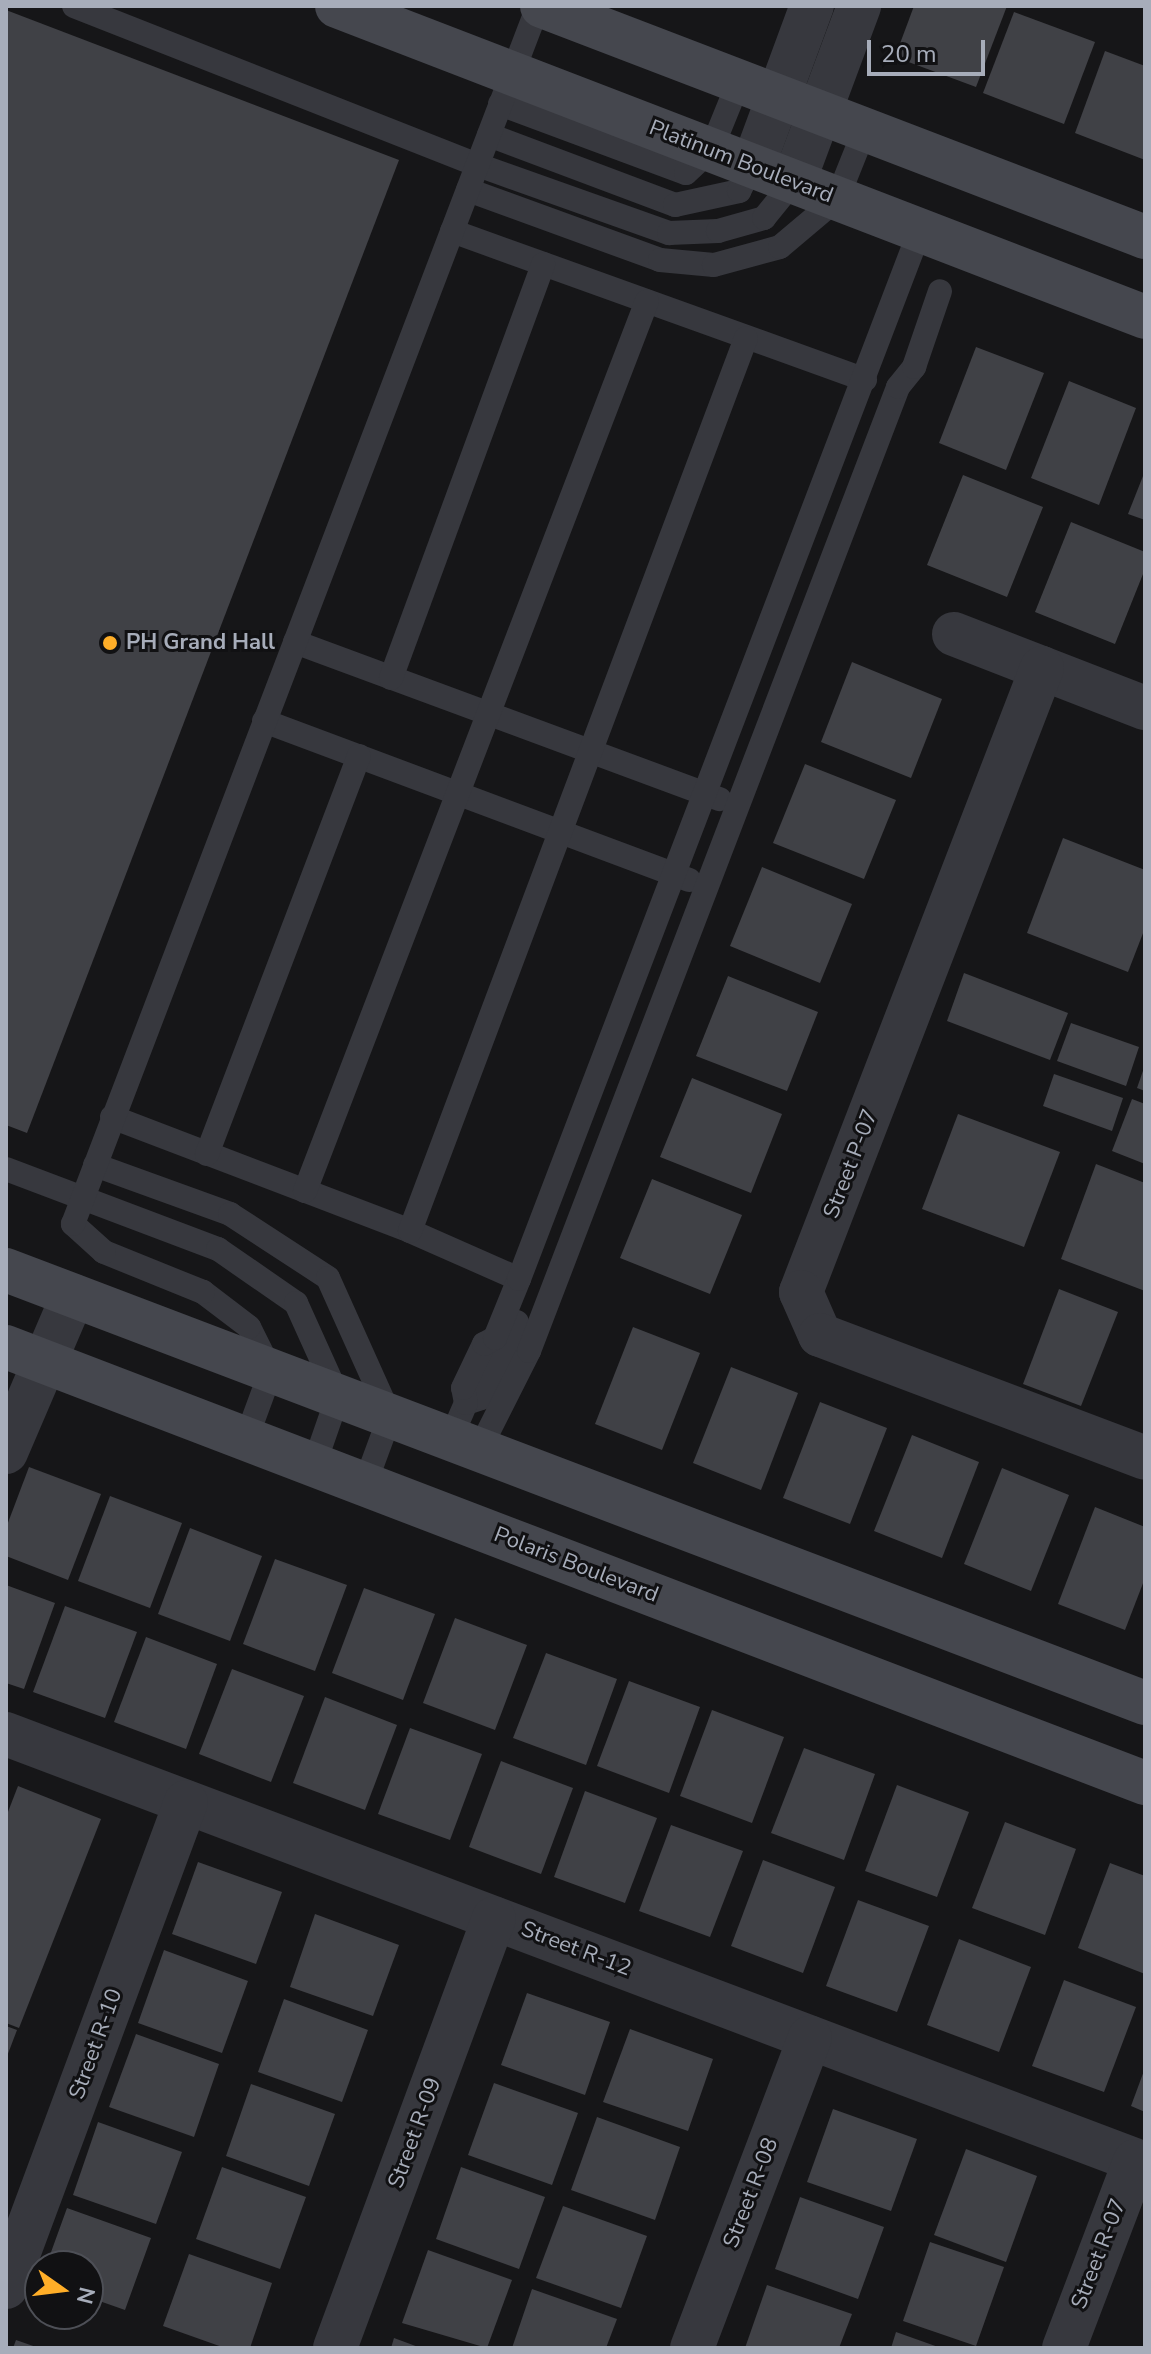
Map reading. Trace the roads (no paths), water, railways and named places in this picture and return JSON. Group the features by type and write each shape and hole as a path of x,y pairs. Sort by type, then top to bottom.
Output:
{"street":[{"name":"Platinum Boulevard","path":"337,6 506,88 711,150 1145,317"},
{"path":"540,6 1145,237"},
{"path":"753,166 812,6"},
{"path":"794,181 859,6"},
{"path":"954,634 1145,708"},
{"name":"Street P-07","path":"1042,668 801,1292 820,1335 1145,1458"},
{"path":"6,1270 390,1416 472,1428 1145,1703"},
{"path":"6,1452 48,1363 73,1296"},
{"name":"Polaris Boulevard","path":"6,1347 1145,1783"},
{"name":"Street R-12","path":"6,1734 1140,2162"},
{"name":"Street R-10","path":"6,2287 186,1802"},
{"name":"Street R-09","path":"335,2348 494,1918"},
{"name":"Street R-08","path":"692,2348 810,2038"},
{"name":"Street R-07","path":"1064,2348 1140,2162"}],"lane":[{"path":"74,6 478,165 669,233 718,231 764,218 794,181"},
{"path":"246,1439 271,1371 249,1327 203,1292 104,1252 73,1224 540,6"},
{"path":"711,150 739,81"},
{"path":"468,190 660,260 714,265 780,247 837,199 865,129"},
{"path":"489,135 675,205 739,191 753,166"},
{"path":"452,231 865,380"},
{"path":"511,1344 720,798 883,348 903,276 939,238"},
{"path":"720,798 898,387 920,370 945,308 940,291 939,238"},
{"path":"391,678 543,264"},
{"path":"305,1191 647,301"},
{"path":"410,1231 746,338"},
{"path":"511,1344 519,1279 689,880 865,380 883,348"},
{"path":"295,642 720,798"},
{"path":"264,721 689,880"},
{"path":"207,1154 359,756"},
{"path":"112,1117 410,1231 519,1279"},
{"path":"95,1165 230,1214 328,1278 390,1416 365,1484"},
{"path":"6,1169 218,1249 296,1303 338,1396 314,1465"},
{"path":"484,1344 511,1344 530,1364 507,1416 472,1428 463,1388 484,1344"}],"place":[{"name":"PH Grand Hall","path":"110,643"}]}
